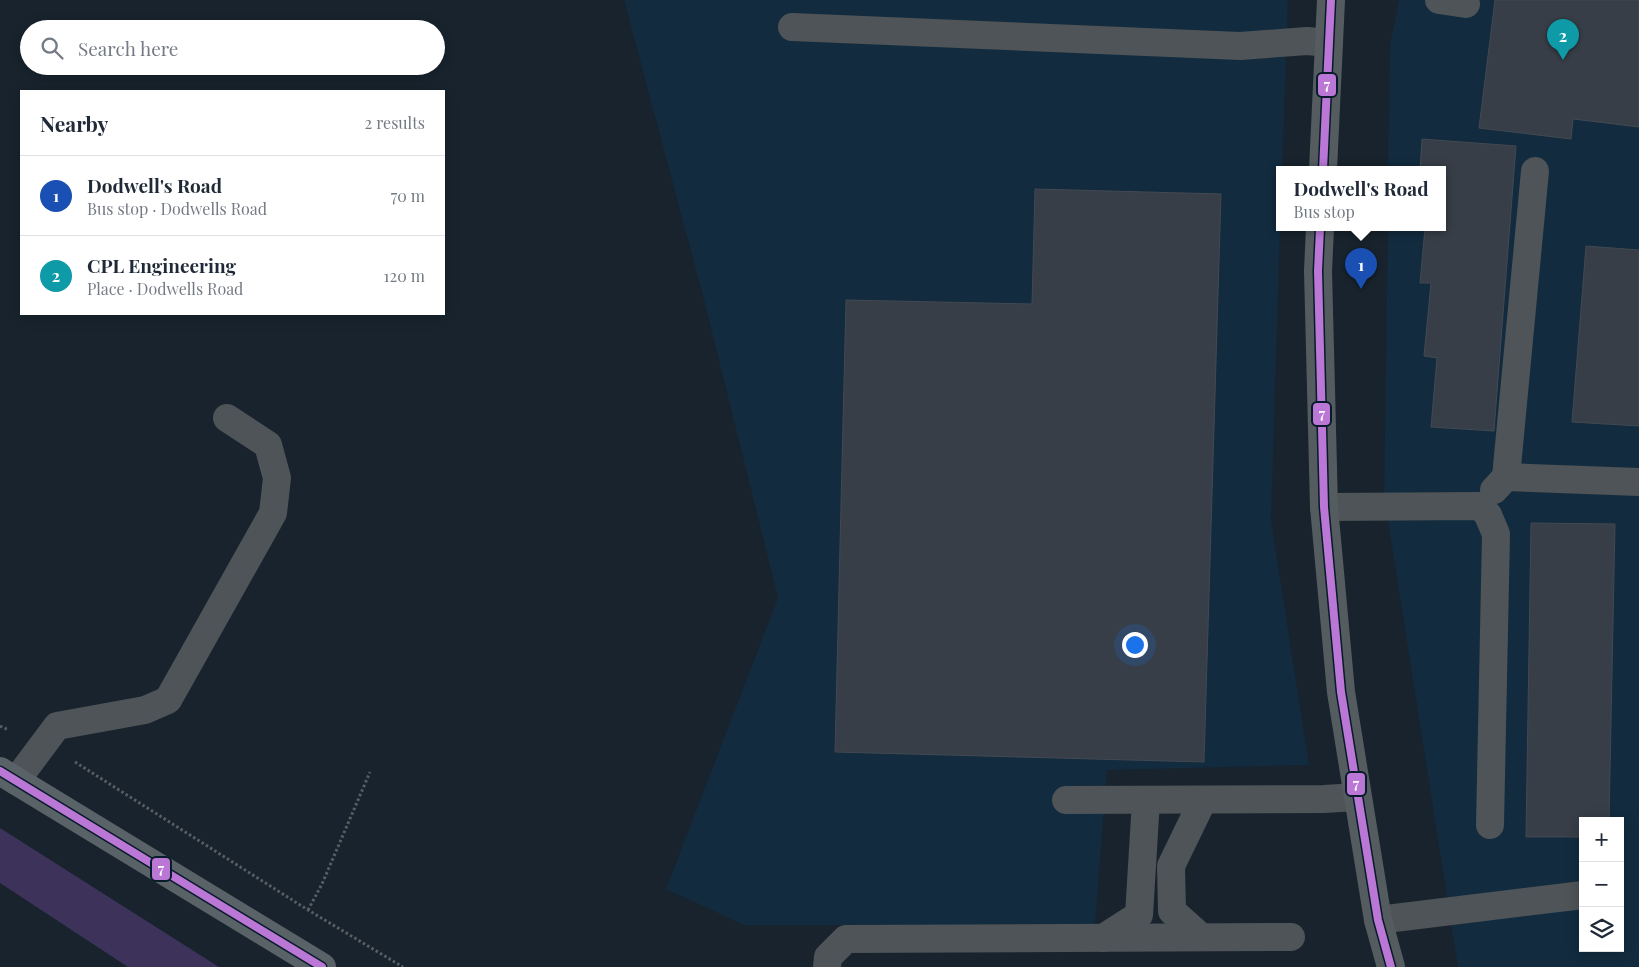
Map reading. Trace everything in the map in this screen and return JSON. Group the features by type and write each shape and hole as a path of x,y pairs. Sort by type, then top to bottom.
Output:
{"highway":[{"path":"8,776 322,967"}],"main road":[{"path":"1323,166 1332,0"},
{"path":"1320,231 1318,271 1324,506 1341,692 1378,920 1391,967"}],"lane":[{"path":"792,27 1240,46 1308,41 1329,43"},
{"path":"1324,506 1480,506 1506,477 1535,171"},
{"path":"8,776 45,743 57,726 146,710 168,700 273,513 276,478 268,445 227,418"},
{"path":"1506,477 1639,482"},
{"path":"1480,506 1488,515 1496,534 1490,825"},
{"path":"1066,800 1324,799 1357,797"},
{"path":"1104,938 1139,915 1146,800"},
{"path":"1202,937 1172,911 1171,866 1203,800"},
{"path":"1378,920 1579,895"},
{"path":"827,967 828,956 846,939 1291,937"}],"path":[{"path":"0,726 45,743 308,910 403,967"},
{"path":"288,947 322,884 370,772"}],"shaded area":[{"path":"624,0 1288,0 1282,166 1276,166 1276,231 1280,231 1271,520 1309,765 1107,770 1095,925 744,925 666,889 778,598 704,300"},
{"path":"1399,0 1639,0 1639,967 1458,967 1384,495 1388,231 1446,231 1446,166 1388,166 1390,46"},
{"path":"0,828 219,967 128,967 0,883"}],"building":[{"path":"1495,0 1639,0 1639,127 1573,119 1571,139 1479,128"},
{"path":"1422,139 1516,146 1494,431 1431,427 1437,358 1424,356 1431,283 1420,283 1425,231 1446,231 1446,166 1420,166"},
{"path":"1035,189 1221,194 1204,762 835,752 846,300 1032,304"},
{"path":"1586,246 1639,250 1639,426 1572,422"},
{"path":"1531,523 1615,524 1609,817 1579,817 1579,837 1526,837"}],"transit line":[{"name":"7","path":"1323,166 1331,0"},
{"name":"7","path":"1320,231 1318,271 1324,507 1341,692 1378,920 1391,967"},
{"name":"7","path":"0,771 322,967"}],"place":[{"name":"CPL Engineering","path":"1563,60"},
{"name":"Dodwell's Road","path":"1361,289"}]}
